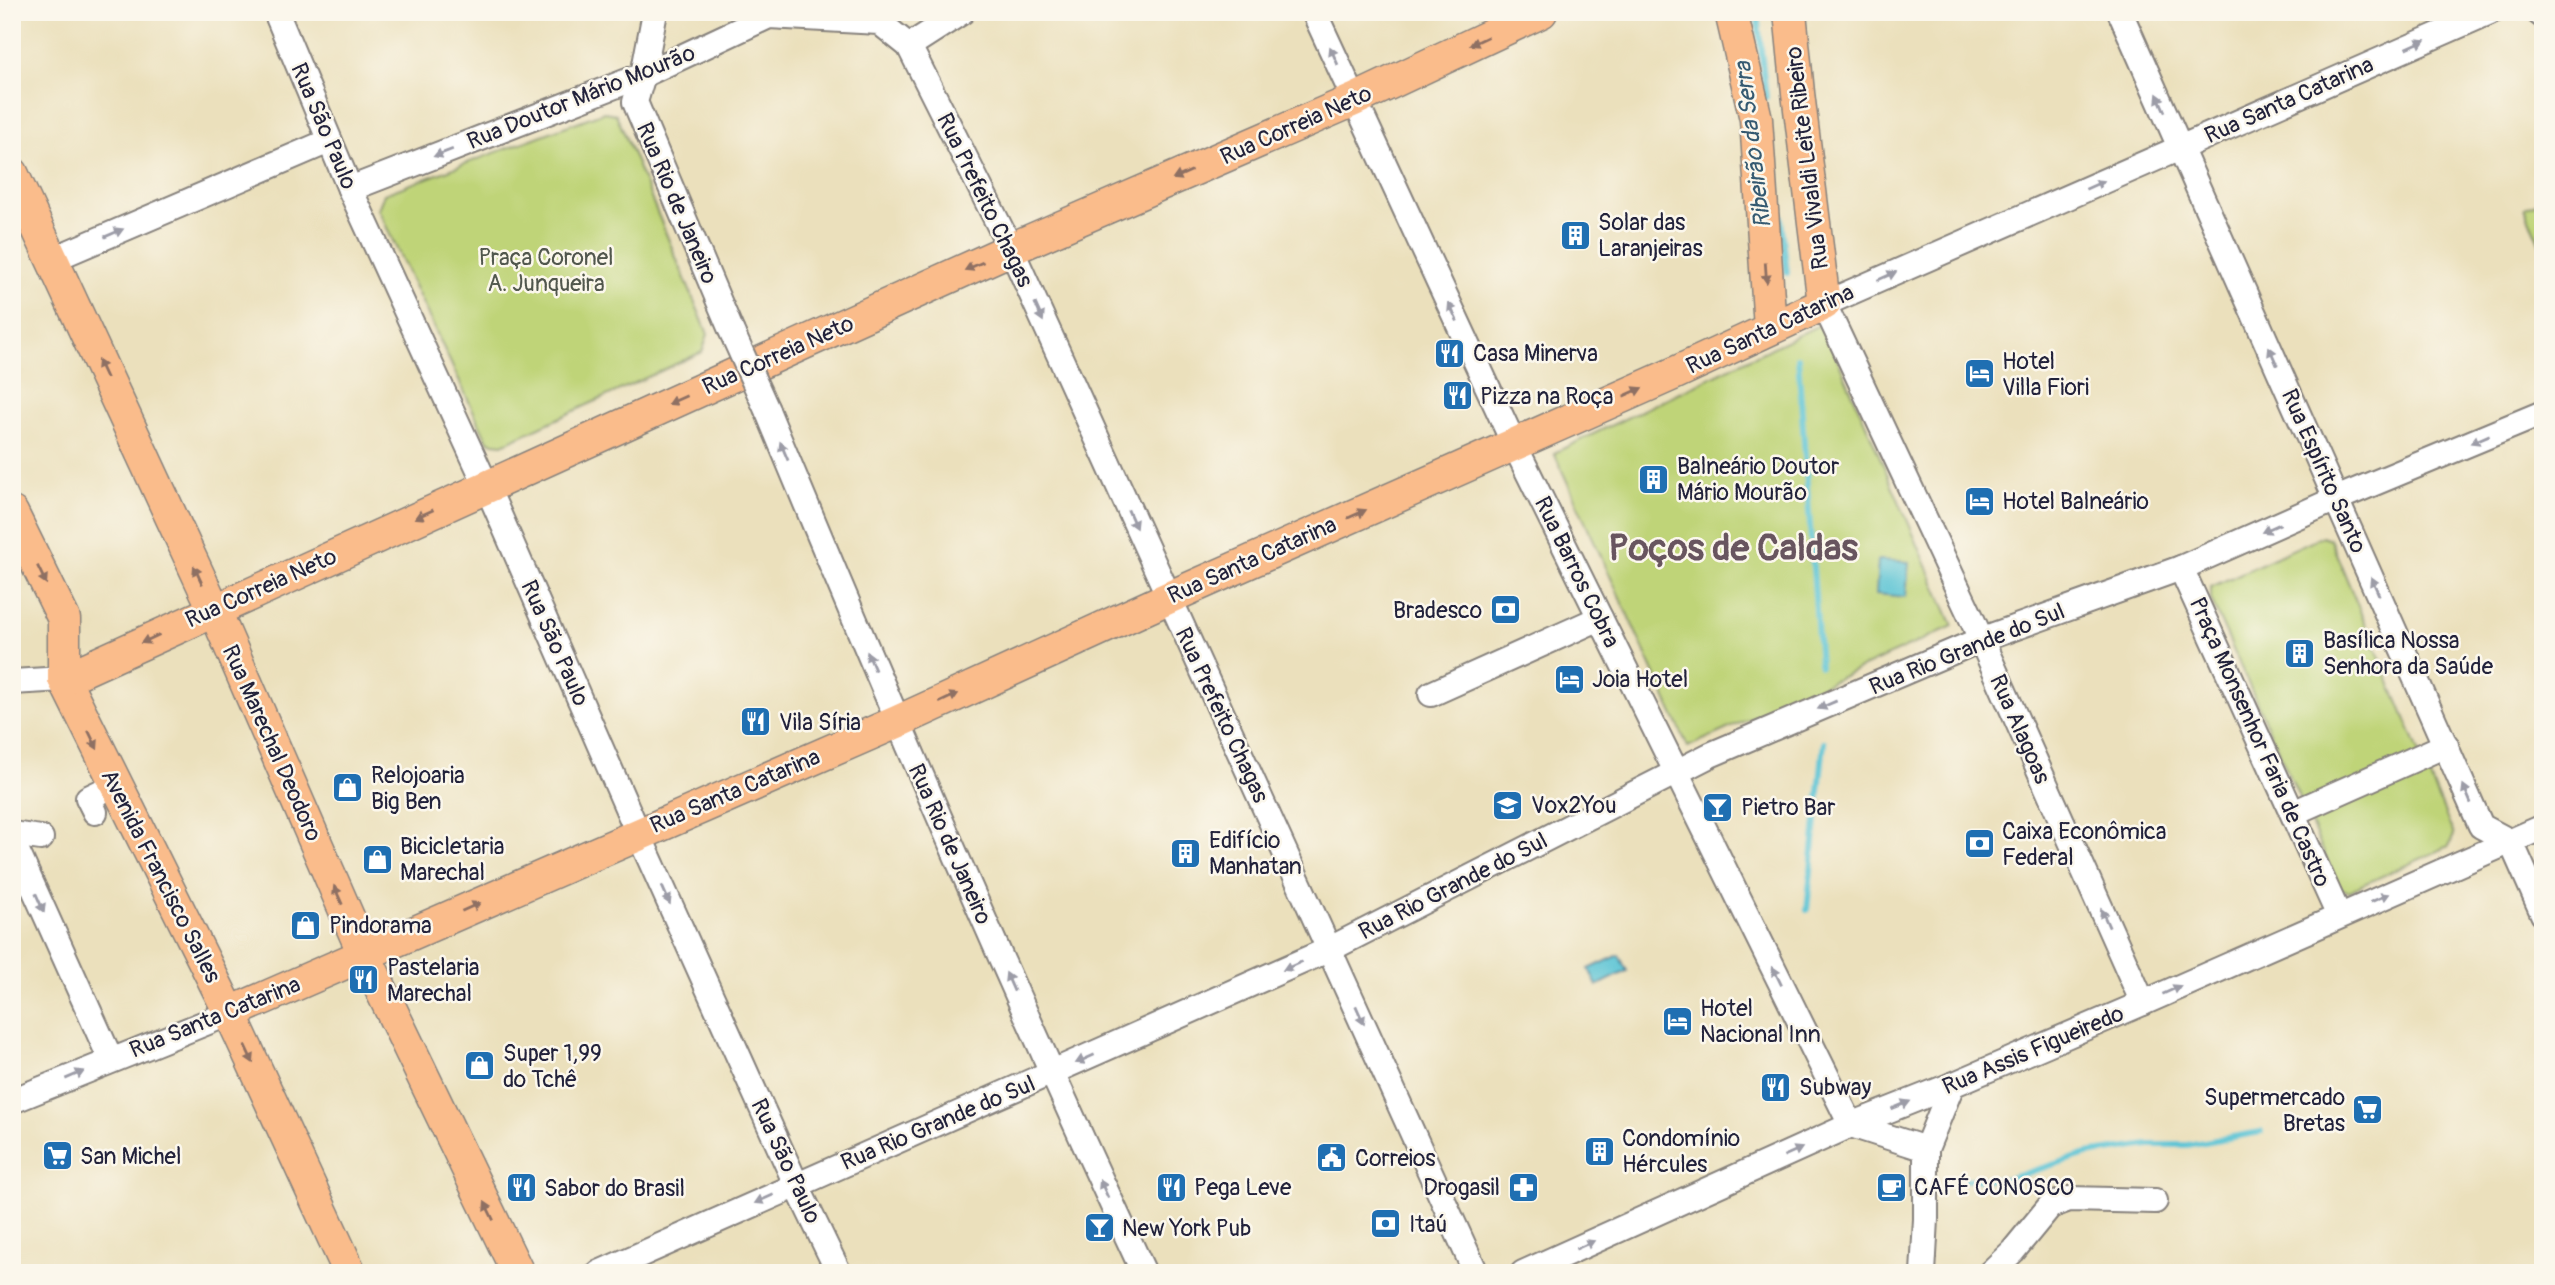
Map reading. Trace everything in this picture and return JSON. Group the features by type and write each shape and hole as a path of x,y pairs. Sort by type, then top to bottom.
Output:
{"main road":[{"name":"Rua Correia Neto","path":"64,679 1011,249 1354,100 1541,12"},
{"path":"1731,12 1756,119 1770,328"},
{"name":"Rua Vivaldi Leite Ribeiro","path":"1790,12 1824,304"},
{"name":"Rua Marechal Deodoro","path":"12,173 214,609 364,954 518,1273"},
{"name":"Rua Santa Catarina","path":"230,1013 897,722 1824,304"},
{"name":"Avenida Francisco Salles","path":"12,513 64,619 64,679 230,1013 349,1273"}],"street":[{"name":"Rua São Paulo","path":"276,12 350,189 487,486 638,833 796,1184 839,1273"},
{"name":"Rua Rio de Janeiro","path":"655,12 635,102 897,722 1051,1074 1144,1273"},
{"path":"909,46 962,12"},
{"name":"Rua Barros Cobra","path":"1314,12 1514,444 1851,1125"},
{"name":"Rua Espírito Santo","path":"2120,12 2481,827 2511,842"},
{"name":"Rua Santa Catarina","path":"1824,304 2490,12"},
{"path":"2538,12 2543,16"},
{"name":"Rua Doutor Mário Mourão","path":"350,189 643,75 769,16 879,22 909,46"},
{"name":"Rua Prefeito Chagas","path":"909,46 1011,249 1476,1273"},
{"path":"51,260 329,141"},
{"name":"Rua Alagoas","path":"1824,304 1980,640 2143,1003"},
{"name":"Rua Rio Grande do Sul","path":"598,1273 1331,949 1710,755 1980,640 2181,568 2336,499 2543,413"},
{"name":"Praça Monsenhor Faria de Castro","path":"2181,568 2339,916"},
{"path":"1431,694 1600,618"},
{"name":"Rua Correia Neto","path":"12,682 64,679"},
{"path":"2293,813 2446,745"},
{"path":"95,812 88,798 115,785"},
{"name":"Rua Assis Figueiredo","path":"1523,1273 1851,1125 2143,1003 2543,827"},
{"path":"12,834 41,838"},
{"path":"12,840 111,1060"},
{"path":"2511,842 2543,914"},
{"name":"Rua Santa Catarina","path":"12,1101 230,1013"},
{"path":"1923,1273 1926,1149 1952,1085"},
{"path":"1851,1125 1926,1149"},
{"path":"1990,1273 2013,1251 2050,1206 2069,1199 2155,1201"}],"green space":[{"name":"Praça Coronel A. Junqueira","path":"604,112 616,114 708,334 702,352 503,444 494,443 487,440 378,209 384,194"},
{"path":"2543,200 2543,251 2524,208"},
{"path":"1819,325 1829,339 1953,626 1688,747 1554,453"},
{"path":"2322,536 2330,539 2454,835 2449,846 2349,891 2340,889 2211,600 2211,587"}],"water":[{"path":"1878,560 1909,562 1906,597 1876,594"},
{"path":"1619,955 1627,971 1597,986 1589,969"}],"waterway":[{"name":"Ribeirão da Serra","path":"1757,12 1766,97"},
{"name":"Ribeirão da Serra","path":"1775,167 1787,273"},
{"name":"Ribeirão da Serra","path":"1798,358 1820,666"},
{"name":"Ribeirão da Serra","path":"1807,910 1824,742"},
{"path":"1955,1180 2007,1179 2087,1154 2149,1145 2187,1145 2261,1132"}],"place":[{"name":"Solar das Laranjeiras","path":"1575,235"},
{"name":"Casa Minerva","path":"1450,353"},
{"name":"Hotel Villa Fiori","path":"1979,374"},
{"name":"Pizza na Roça","path":"1457,396"},
{"name":"Balneário Doutor Mário Mourão","path":"1654,479"},
{"name":"Hotel Balneário","path":"1979,501"},
{"name":"Bradesco","path":"1505,610"},
{"name":"Basílica Nossa Senhora da Saúde","path":"2300,653"},
{"name":"Joia Hotel","path":"1569,679"},
{"name":"Vila Síria","path":"756,722"},
{"name":"Relojoaria Big Ben","path":"348,788"},
{"name":"Vox2You","path":"1508,805"},
{"name":"Pietro Bar","path":"1718,807"},
{"name":"Caixa Econômica Federal","path":"1979,844"},
{"name":"Edifício Manhatan","path":"1186,853"},
{"name":"Bicicletaria Marechal","path":"377,859"},
{"name":"Pindorama","path":"306,925"},
{"name":"Pastelaria Marechal","path":"364,980"},
{"name":"Hotel Nacional Inn","path":"1677,1021"},
{"name":"Super 1,99 do Tchê","path":"480,1066"},
{"name":"Subway","path":"1776,1087"},
{"name":"Supermercado Bretas","path":"2368,1110"},
{"name":"Condomínio Hércules","path":"1599,1151"},
{"name":"San Michel","path":"57,1156"},
{"name":"Correios","path":"1332,1158"},
{"name":"Pega Leve","path":"1171,1187"},
{"name":"Drogasil","path":"1523,1187"},
{"name":"CAFÉ CONOSCO","path":"1891,1187"},
{"name":"Sabor do Brasil","path":"521,1188"},
{"name":"Itaú","path":"1386,1224"},
{"name":"New York Pub","path":"1099,1228"}],"district":[{"name":"Poços de Caldas","path":"1733,548"}]}
